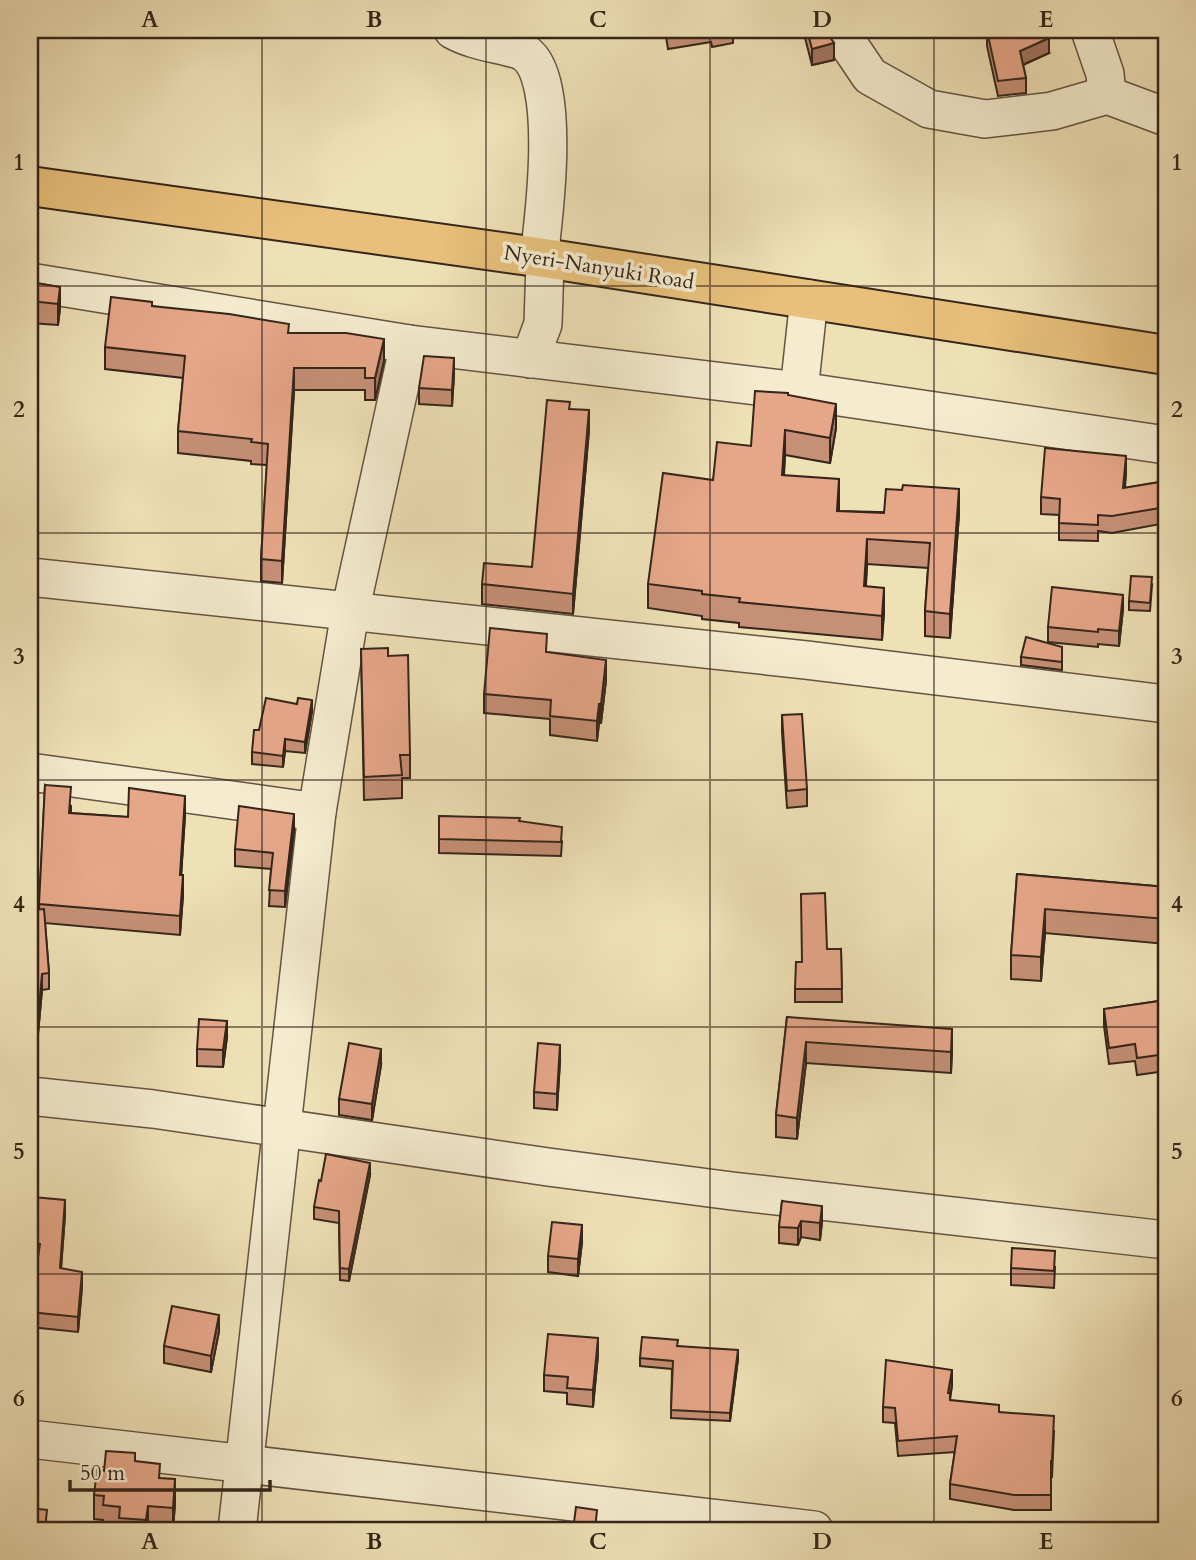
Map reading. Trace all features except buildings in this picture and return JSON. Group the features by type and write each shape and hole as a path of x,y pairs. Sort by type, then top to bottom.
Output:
{"highway":[{"name":"Nyeri-Nanyuki Road","path":"30,186 542,252 809,299 1166,355"}],"street":[{"path":"453,30 473,39 526,54 534,63 542,84 547,117 548,154 542,252 543,324 530,359"},
{"path":"839,30 870,76 929,109 985,119 1052,111 1107,95 1166,117"},
{"path":"1090,30 1105,74 1107,95"},
{"path":"30,282 410,344 799,391 1166,445"},
{"path":"799,391 809,299"},
{"path":"237,1530 317,812 350,612 410,344"},
{"path":"30,576 806,660 1166,704"},
{"path":"30,772 317,812"},
{"path":"30,1096 153,1109 548,1167 733,1191 1166,1240"},
{"path":"30,1439 814,1530"}]}
